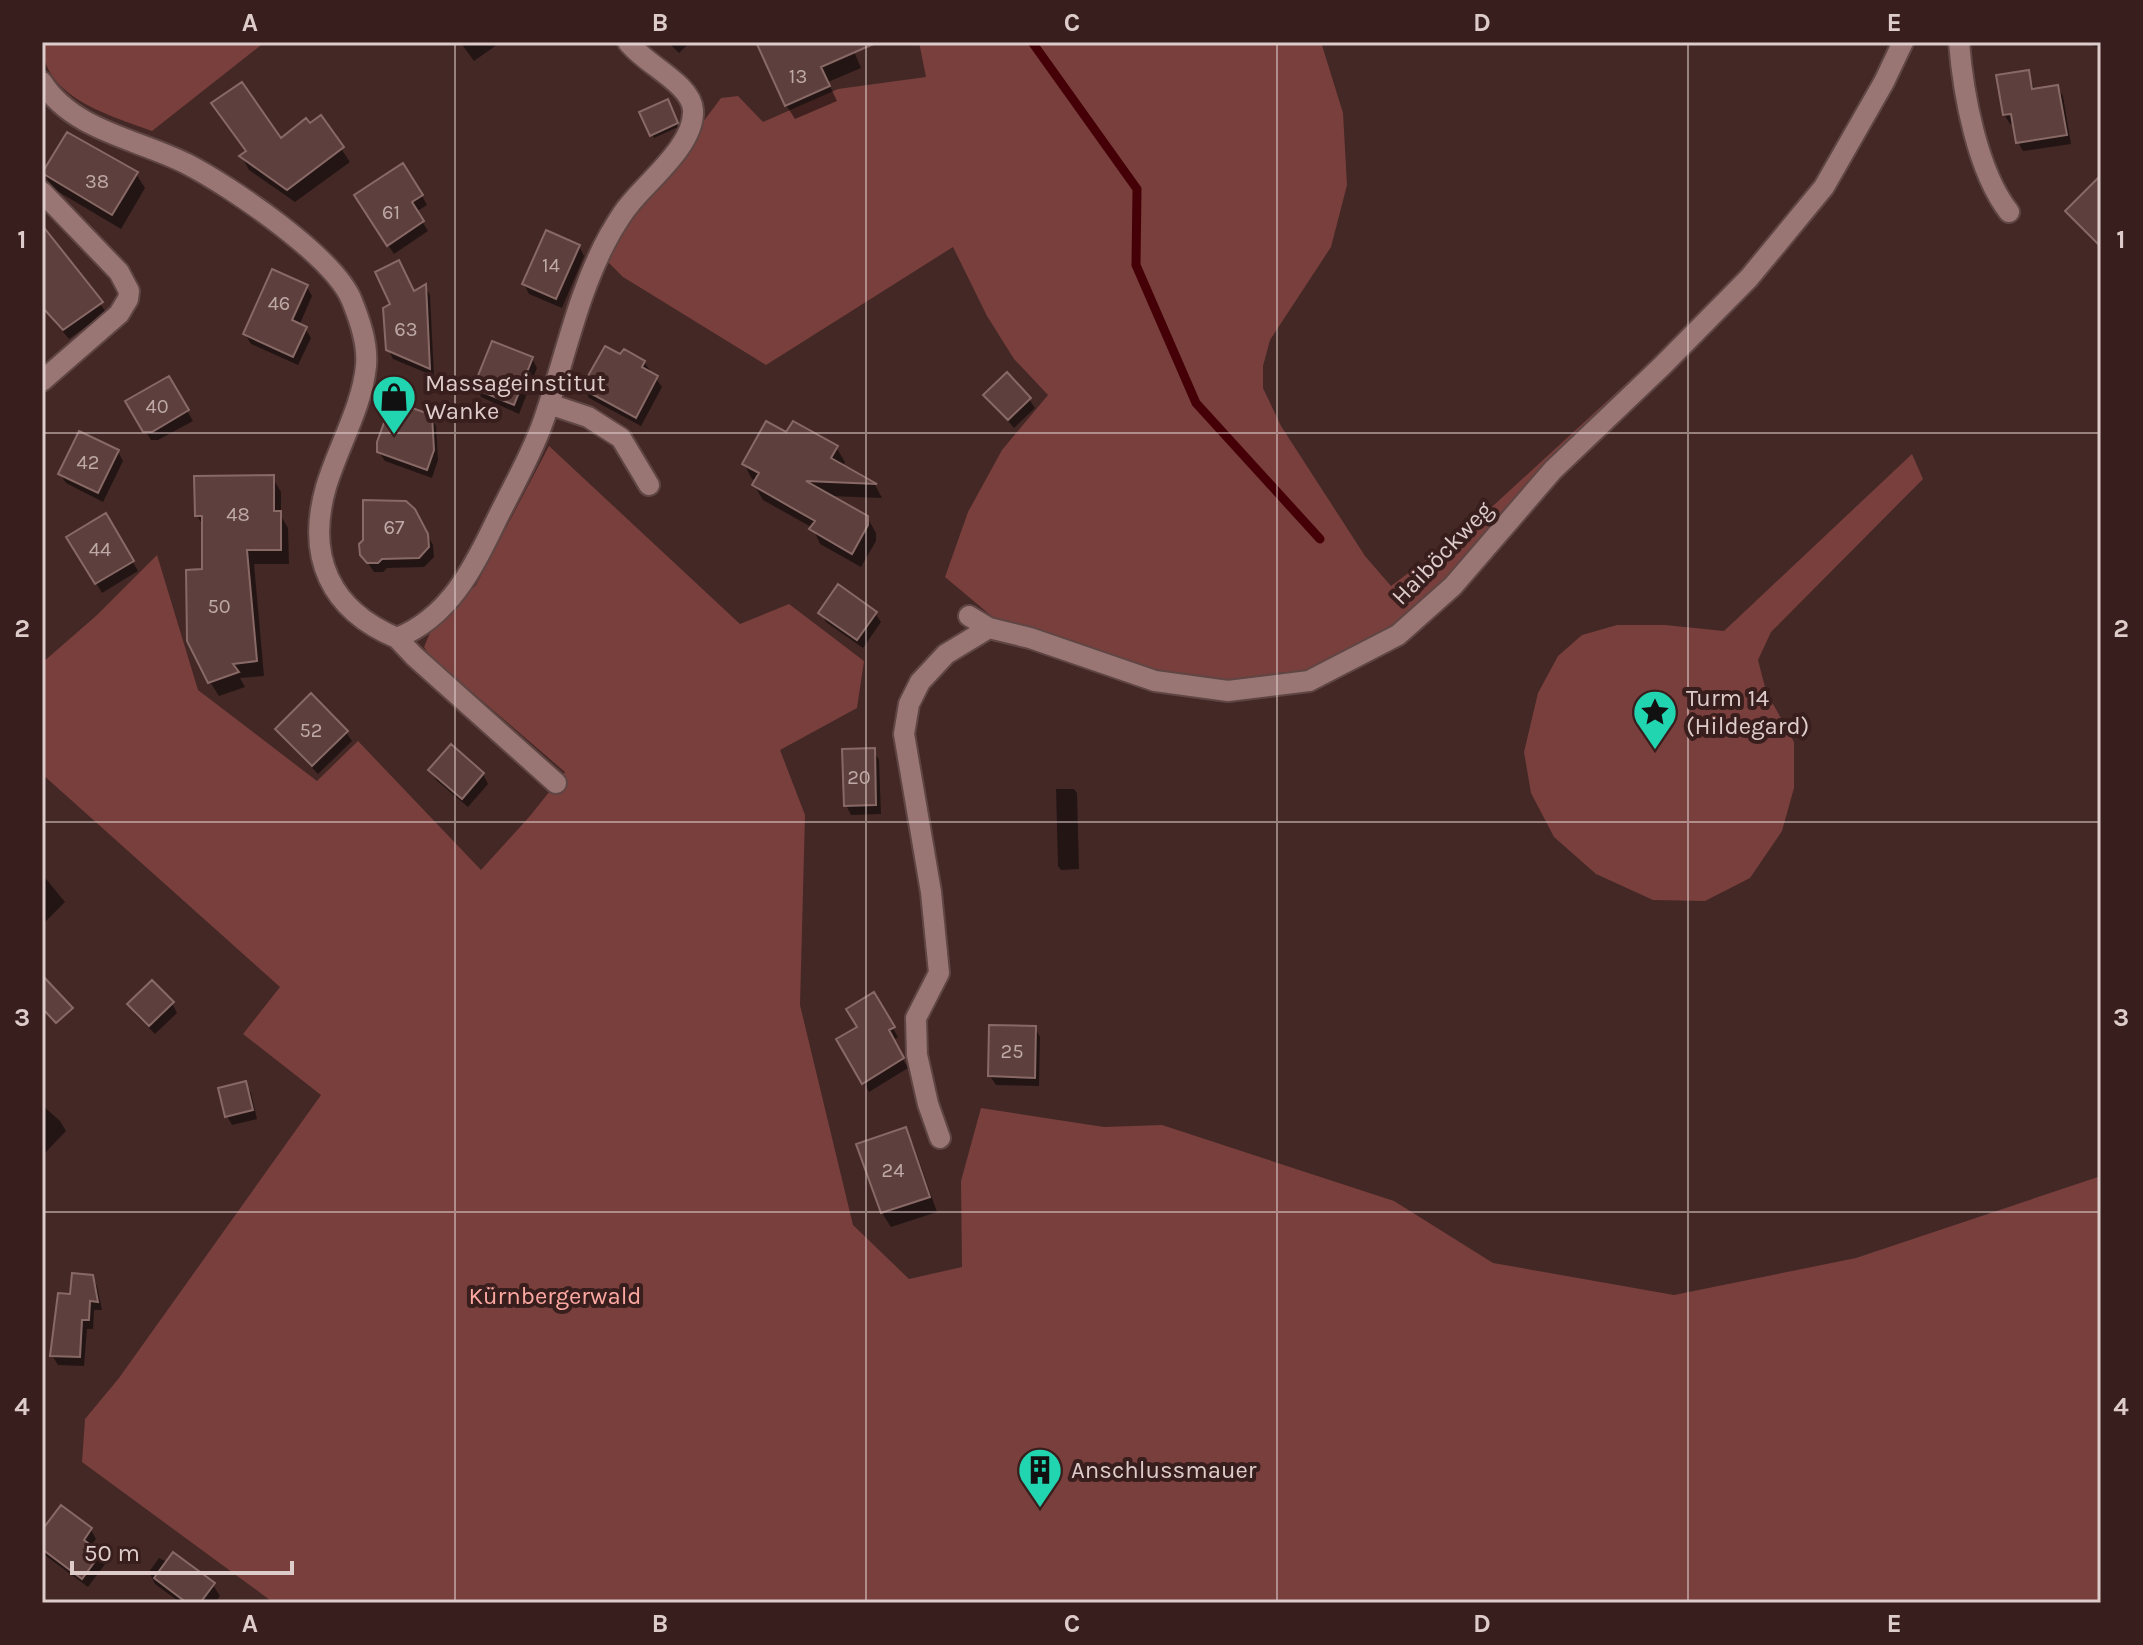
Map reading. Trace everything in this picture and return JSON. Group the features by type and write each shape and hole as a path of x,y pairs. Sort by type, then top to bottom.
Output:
{"street":[{"path":"397,638 426,622 454,595 471,572 534,445 577,313 609,235 627,207 682,145 691,127 693,108 686,92 628,42"},
{"name":"Haiböckweg","path":"969,616 989,628 1030,638 1155,681 1228,691 1309,681 1398,635 1453,586 1553,470 1749,278 1824,187 1884,82 1903,42"},
{"path":"1959,42 1981,161 2009,212"},
{"path":"42,82 70,113 93,126 188,164 225,187 303,242 331,269 350,296 363,330 366,366 356,405 326,488 319,521 323,562 333,589 344,605 361,620 397,638 556,783"},
{"path":"42,192 119,272 129,291 119,314 42,381"},
{"path":"549,404 598,422 621,438 649,485"},
{"path":"940,1138 928,1104 917,1055 916,1018 939,973 931,892 904,734 909,704 920,682 946,654 989,628"}],"green space":[{"path":"42,42 265,42 152,131 99,111 66,91 53,77 45,61"},
{"path":"919,42 1321,42 1343,113 1347,185 1331,247 1270,340 1263,366 1263,388 1281,426 1365,556 1391,586 1470,527 1642,369 1547,465 1447,581 1399,624 1315,669 1263,683 1174,679 995,619 945,577 968,512 1002,450 1048,395 1014,359 987,316 953,247 766,365 623,277 607,261 612,243 721,98 738,96 763,122 838,89 926,77"},
{"name":"Kürnbergerwald","path":"549,446 740,624 789,604 864,661 857,708 780,750 805,815 800,1005 853,1225 909,1279 962,1267 961,1181 981,1108 1104,1127 1162,1125 1394,1201 1493,1263 1674,1295 1856,1258 2101,1176 2101,1603 274,1603 82,1462 85,1419 119,1378 321,1095 243,1034 280,987 42,774 42,663 97,615 157,555 198,690 317,781 358,741 481,870 565,772 429,655 424,647 430,633 476,585"},
{"path":"1912,454 1923,479 1771,632 1758,660 1766,691 1794,742 1794,788 1782,831 1750,878 1705,901 1653,900 1596,874 1554,837 1531,793 1524,752 1538,693 1558,656 1582,635 1617,625 1665,625 1724,631"}],"building":[{"path":"756,42 878,42 821,67 830,86 785,106"},
{"path":"2029,70 2032,89 2058,85 2067,135 2016,143 2011,114 2003,115 1996,75"},
{"path":"242,82 281,138 306,118 310,123 321,115 344,147 287,190 239,156 246,151 211,103"},
{"path":"668,99 678,123 650,136 639,112"},
{"path":"67,132 138,172 112,215 42,173"},
{"path":"403,163 423,195 412,202 424,221 387,246 354,195"},
{"path":"2101,175 2101,247 2065,211"},
{"path":"42,225 103,302 63,330 42,307"},
{"path":"546,230 580,245 556,299 522,284"},
{"path":"399,260 414,291 426,284 430,369 386,350 383,308 390,304 375,272"},
{"path":"272,269 308,285 292,320 307,327 293,357 243,334"},
{"path":"492,341 533,357 514,405 473,388"},
{"path":"605,346 620,354 624,349 645,361 642,367 658,376 636,418 581,388"},
{"path":"1007,372 1031,398 1008,420 983,395"},
{"path":"169,376 189,410 152,432 143,432 125,401"},
{"path":"392,401 432,415 434,450 427,470 377,452 377,442"},
{"path":"766,421 786,432 793,421 838,446 831,458 877,484 806,481 868,516 868,525 852,554 809,529 815,521 752,485 759,473 742,464"},
{"path":"79,431 119,450 98,493 58,474"},
{"path":"274,475 274,511 281,511 281,550 247,550 257,661 233,664 239,672 208,683 187,641 186,570 202,569 202,516 195,516 194,476"},
{"path":"363,500 406,501 415,509 428,534 429,547 419,558 382,559 378,563 367,563 360,555 359,544 363,540"},
{"path":"106,513 134,561 95,584 66,537"},
{"path":"838,584 877,612 857,640 818,613"},
{"path":"311,693 348,731 312,766 275,729"},
{"path":"451,744 484,773 462,799 428,770"},
{"path":"875,748 876,805 844,806 842,749"},
{"path":"42,975 73,1008 56,1023 42,1008"},
{"path":"152,980 174,1002 149,1026 127,1004"},
{"path":"874,992 895,1027 889,1030 904,1058 862,1084 836,1039 857,1027 846,1009"},
{"path":"989,1025 1036,1026 1035,1078 988,1076"},
{"path":"246,1081 253,1110 225,1117 218,1088"},
{"path":"906,1127 930,1197 881,1213 856,1144"},
{"path":"72,1273 93,1275 98,1302 90,1301 89,1320 82,1320 80,1357 50,1356 58,1293 70,1294"},
{"path":"61,1505 92,1528 84,1540 101,1553 82,1579 42,1549 42,1530"},
{"path":"173,1552 215,1583 200,1603 187,1603 154,1578"}],"waterway":[{"path":"1032,42 1137,189 1136,265 1196,403 1320,539"}],"place":[{"name":"Massageinstitut Wanke","path":"394,436"},
{"name":"Turm 14 (Hildegard)","path":"1655,751"},
{"name":"Anschlussmauer","path":"1040,1509"}]}
